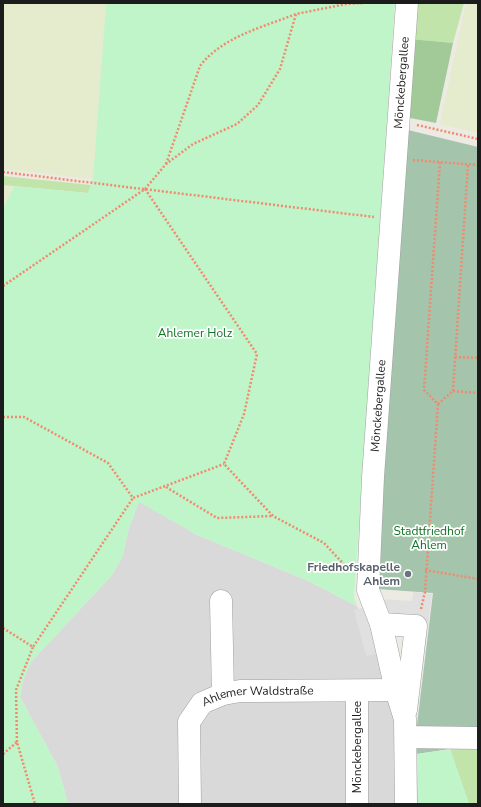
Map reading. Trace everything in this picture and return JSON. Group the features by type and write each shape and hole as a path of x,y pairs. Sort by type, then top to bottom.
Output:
{"street":[{"name":"Mönckebergallee","path":"406,804 405,728 381,624 368,590 373,477 407,3"},
{"path":"221,601 223,694"},
{"path":"381,624 416,626 405,728 478,738"},
{"name":"Ahlemer Waldstraße","path":"190,804 190,722 202,703 223,694 240,691 396,690"},
{"name":"Mönckebergallee","path":"357,691 357,804"}],"path":[{"path":"166,164 200,66 209,54 223,44 296,14 346,4 363,3"},
{"path":"3,286 145,189 166,164 193,144 237,124 258,105 280,69 296,14"},
{"path":"398,120 478,139"},
{"path":"395,159 478,165"},
{"path":"438,404 424,390 440,162"},
{"path":"416,626 425,592 425,570 438,404 453,391 468,164"},
{"path":"3,172 391,219"},
{"path":"35,804 17,742 16,690 33,647 133,498 166,487 224,464 244,414 257,354 145,189"},
{"path":"456,357 478,358"},
{"path":"453,391 478,393"},
{"path":"3,416 24,417 108,463 133,498"},
{"path":"224,464 273,516 324,543 368,590"},
{"path":"166,487 217,518 273,516"},
{"path":"425,570 478,579"},
{"path":"3,628 33,647"},
{"path":"3,754 17,742"}],"shaded area":[{"path":"139,501 197,535 306,580 357,606 417,754 418,804 68,804 58,767 20,697 23,680 31,662 112,575 123,556 128,531"},
{"path":"413,592 432,594 414,738 419,625 385,623 380,599 412,601"},
{"path":"367,607 378,653 366,656 354,610"}],"green space":[{"path":"3,3 106,3 93,179 3,169"},
{"name":"Ahlemer Holz","path":"106,3 395,3 354,598 357,606 306,580 197,535 139,502 128,531 123,556 112,575 31,662 23,680 20,697 58,767 68,804 3,804 3,209 14,186 88,193 93,179"},
{"path":"409,3 464,3 453,43 410,39"},
{"path":"466,3 478,3 478,133 440,124"},
{"path":"410,39 453,43 436,123 405,117"},
{"name":"Stadtfriedhof Ahlem","path":"408,130 478,147 478,741 450,749 417,754 417,725 433,593 378,589 377,569"},
{"path":"3,176 91,185 88,193 3,185"},
{"path":"3,185 14,186 3,209"},
{"path":"478,741 478,804 469,804 450,749"},
{"path":"450,749 469,804 418,804 417,754"}],"place":[{"name":"Friedhofskapelle Ahlem","path":"408,574"}]}
